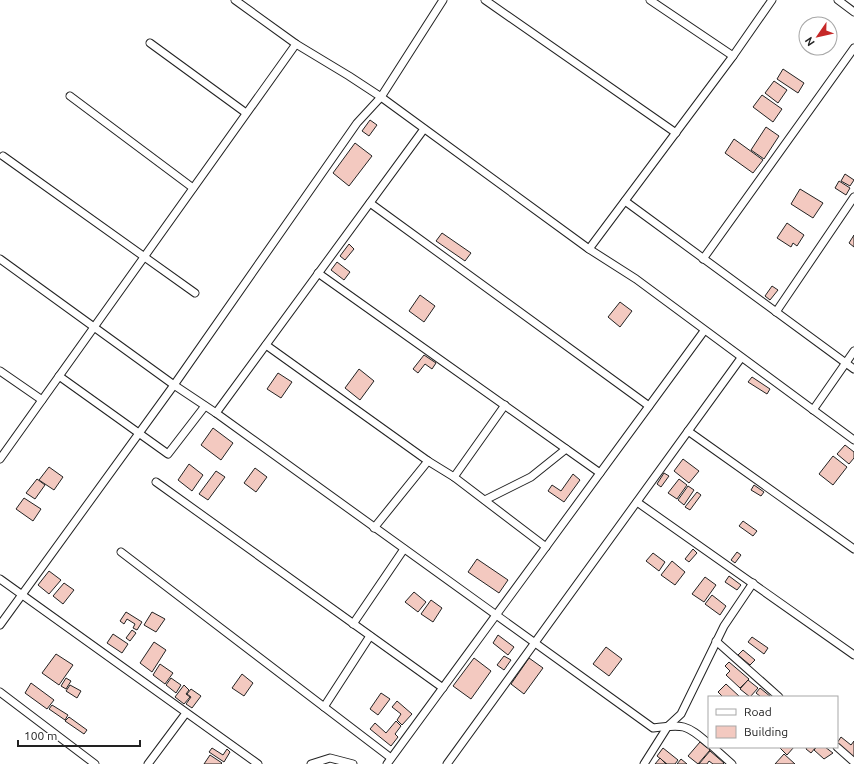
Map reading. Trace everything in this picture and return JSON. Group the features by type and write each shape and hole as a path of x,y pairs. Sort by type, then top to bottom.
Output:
{"street":[{"path":"236,0 296,44 381,97 589,249 636,279 704,331 854,440"},
{"path":"0,625 174,385 357,123 381,97 443,0"},
{"path":"485,0 676,133"},
{"path":"650,0 733,56"},
{"path":"589,249 733,56 772,0"},
{"path":"838,0 854,12"},
{"path":"150,43 246,113"},
{"path":"0,459 296,44"},
{"path":"703,258 854,48"},
{"path":"70,96 194,188"},
{"path":"216,413 424,129"},
{"path":"4,156 195,293"},
{"path":"776,312 854,197"},
{"path":"625,201 854,369"},
{"path":"370,203 649,406"},
{"path":"0,259 653,728 677,724 694,731 708,743"},
{"path":"318,273 600,473"},
{"path":"121,552 324,707 389,761 704,331"},
{"path":"266,345 428,461 454,477 546,547"},
{"path":"813,410 854,351"},
{"path":"447,764 741,358"},
{"path":"0,371 42,400"},
{"path":"59,376 168,454 205,406"},
{"path":"454,477 505,405"},
{"path":"688,431 854,549"},
{"path":"485,500 531,477 566,450"},
{"path":"374,528 428,461"},
{"path":"156,482 443,688"},
{"path":"637,502 854,655"},
{"path":"353,624 404,549"},
{"path":"0,579 258,764"},
{"path":"644,764 668,726 681,714 716,641 753,583"},
{"path":"324,707 370,636"},
{"path":"716,641 778,696"},
{"path":"0,692 95,764"},
{"path":"148,764 186,713"},
{"path":"714,748 732,764"},
{"path":"838,748 854,762"},
{"path":"311,764 330,758 353,764"}],"building":[{"path":"783,69 804,83 798,93 777,79"},
{"path":"774,81 787,90 778,103 765,93"},
{"path":"762,95 782,109 773,122 753,107"},
{"path":"370,120 377,125 369,136 362,131"},
{"path":"766,127 779,136 764,159 751,150"},
{"path":"734,139 763,160 753,173 725,153"},
{"path":"355,143 372,156 349,186 333,173"},
{"path":"845,174 854,180 850,186 841,181"},
{"path":"839,181 850,188 846,195 835,188"},
{"path":"800,189 823,203 813,218 791,204"},
{"path":"787,223 804,235 797,246 793,243 791,247 777,238"},
{"path":"442,233 471,253 465,261 436,241"},
{"path":"854,235 854,247 849,243"},
{"path":"349,244 354,249 345,260 340,256"},
{"path":"337,262 350,272 344,280 331,270"},
{"path":"772,286 778,290 770,300 765,296"},
{"path":"420,295 435,306 424,322 409,311"},
{"path":"620,302 632,311 620,327 608,317"},
{"path":"424,355 436,363 432,369 425,364 418,373 413,369"},
{"path":"359,369 374,381 360,400 345,388"},
{"path":"278,373 292,382 281,398 267,389"},
{"path":"752,377 770,389 767,394 748,382"},
{"path":"213,428 233,443 221,460 201,445"},
{"path":"845,445 854,452 854,458 849,464 837,454"},
{"path":"833,456 847,467 833,485 819,474"},
{"path":"683,459 699,471 689,483 674,471"},
{"path":"189,464 203,475 192,491 178,480"},
{"path":"49,467 63,477 54,490 39,480"},
{"path":"255,468 267,477 256,492 244,483"},
{"path":"216,471 225,477 208,500 199,494"},
{"path":"664,473 669,476 661,487 657,484"},
{"path":"573,474 580,480 564,502 548,491 552,485 561,491"},
{"path":"37,479 45,485 35,499 26,493"},
{"path":"679,479 687,485 677,499 668,493"},
{"path":"754,485 764,492 761,496 751,490"},
{"path":"688,486 694,490 684,505 678,500"},
{"path":"697,492 701,495 690,510 685,507"},
{"path":"24,498 41,509 33,521 16,509"},
{"path":"743,521 757,531 753,536 739,526"},
{"path":"693,549 697,553 689,562 685,559"},
{"path":"737,552 741,555 735,563 731,560"},
{"path":"653,553 665,562 659,571 646,561"},
{"path":"477,559 508,580 499,593 468,572"},
{"path":"672,561 685,572 675,585 661,575"},
{"path":"49,571 61,580 49,594 38,585"},
{"path":"729,576 741,585 737,590 725,582"},
{"path":"705,577 716,585 704,602 692,594"},
{"path":"64,583 74,590 63,604 53,596"},
{"path":"414,592 426,602 418,612 405,602"},
{"path":"712,595 726,606 720,615 705,604"},
{"path":"431,600 442,608 433,622 421,614"},
{"path":"126,612 142,622 137,630 133,628 135,624 127,619 124,624 120,621"},
{"path":"152,612 165,619 156,632 144,625"},
{"path":"132,630 136,633 130,641 126,638"},
{"path":"113,634 128,644 122,653 107,643"},
{"path":"498,635 514,647 508,655 493,643"},
{"path":"752,637 768,648 764,654 748,642"},
{"path":"154,642 166,650 152,672 140,663"},
{"path":"606,647 622,659 609,676 593,664"},
{"path":"743,650 755,660 750,665 738,655"},
{"path":"56,654 73,665 59,685 42,673"},
{"path":"504,656 511,660 504,670 497,665"},
{"path":"474,658 491,671 471,699 453,686"},
{"path":"529,658 543,668 524,694 511,684"},
{"path":"729,662 749,679 740,688 726,675 730,671 725,666"},
{"path":"160,664 173,673 165,684 153,675"},
{"path":"242,674 253,683 244,696 232,688"},
{"path":"66,678 71,681 66,689 61,686"},
{"path":"171,678 181,685 176,693 166,685"},
{"path":"748,680 758,688 751,696 740,689"},
{"path":"31,683 54,700 47,709 25,693"},
{"path":"726,684 739,696 722,696 718,692"},
{"path":"70,685 81,691 77,698 66,691"},
{"path":"184,685 189,690 186,694 190,697 184,704 175,697"},
{"path":"760,688 770,696 760,696 756,693"},
{"path":"191,689 201,696 192,708 186,704 191,697 187,694"},
{"path":"381,693 390,699 378,715 370,709"},
{"path":"397,701 412,714 402,725 397,720 401,714 392,707"},
{"path":"52,705 68,715 65,720 49,709"},
{"path":"69,717 87,730 84,734 65,721"},
{"path":"396,721 401,726 395,734 398,737 391,746 370,729 375,723 386,733"},
{"path":"841,737 851,745 854,741 854,758 838,744"},
{"path":"700,742 710,750 698,764 688,756"},
{"path":"212,748 223,755 227,749 230,752 224,762 209,752"},
{"path":"663,748 678,760 675,764 667,764 657,756"},
{"path":"780,748 793,748 787,755"},
{"path":"806,748 815,748 811,753"},
{"path":"816,748 826,748 833,753 824,759 814,750"},
{"path":"710,751 724,763 713,764 709,761 707,764 699,764"},
{"path":"784,754 795,764 775,764"},
{"path":"210,755 222,763 204,764"},
{"path":"660,758 666,764 655,764"},
{"path":"681,759 687,764 677,764"}]}
